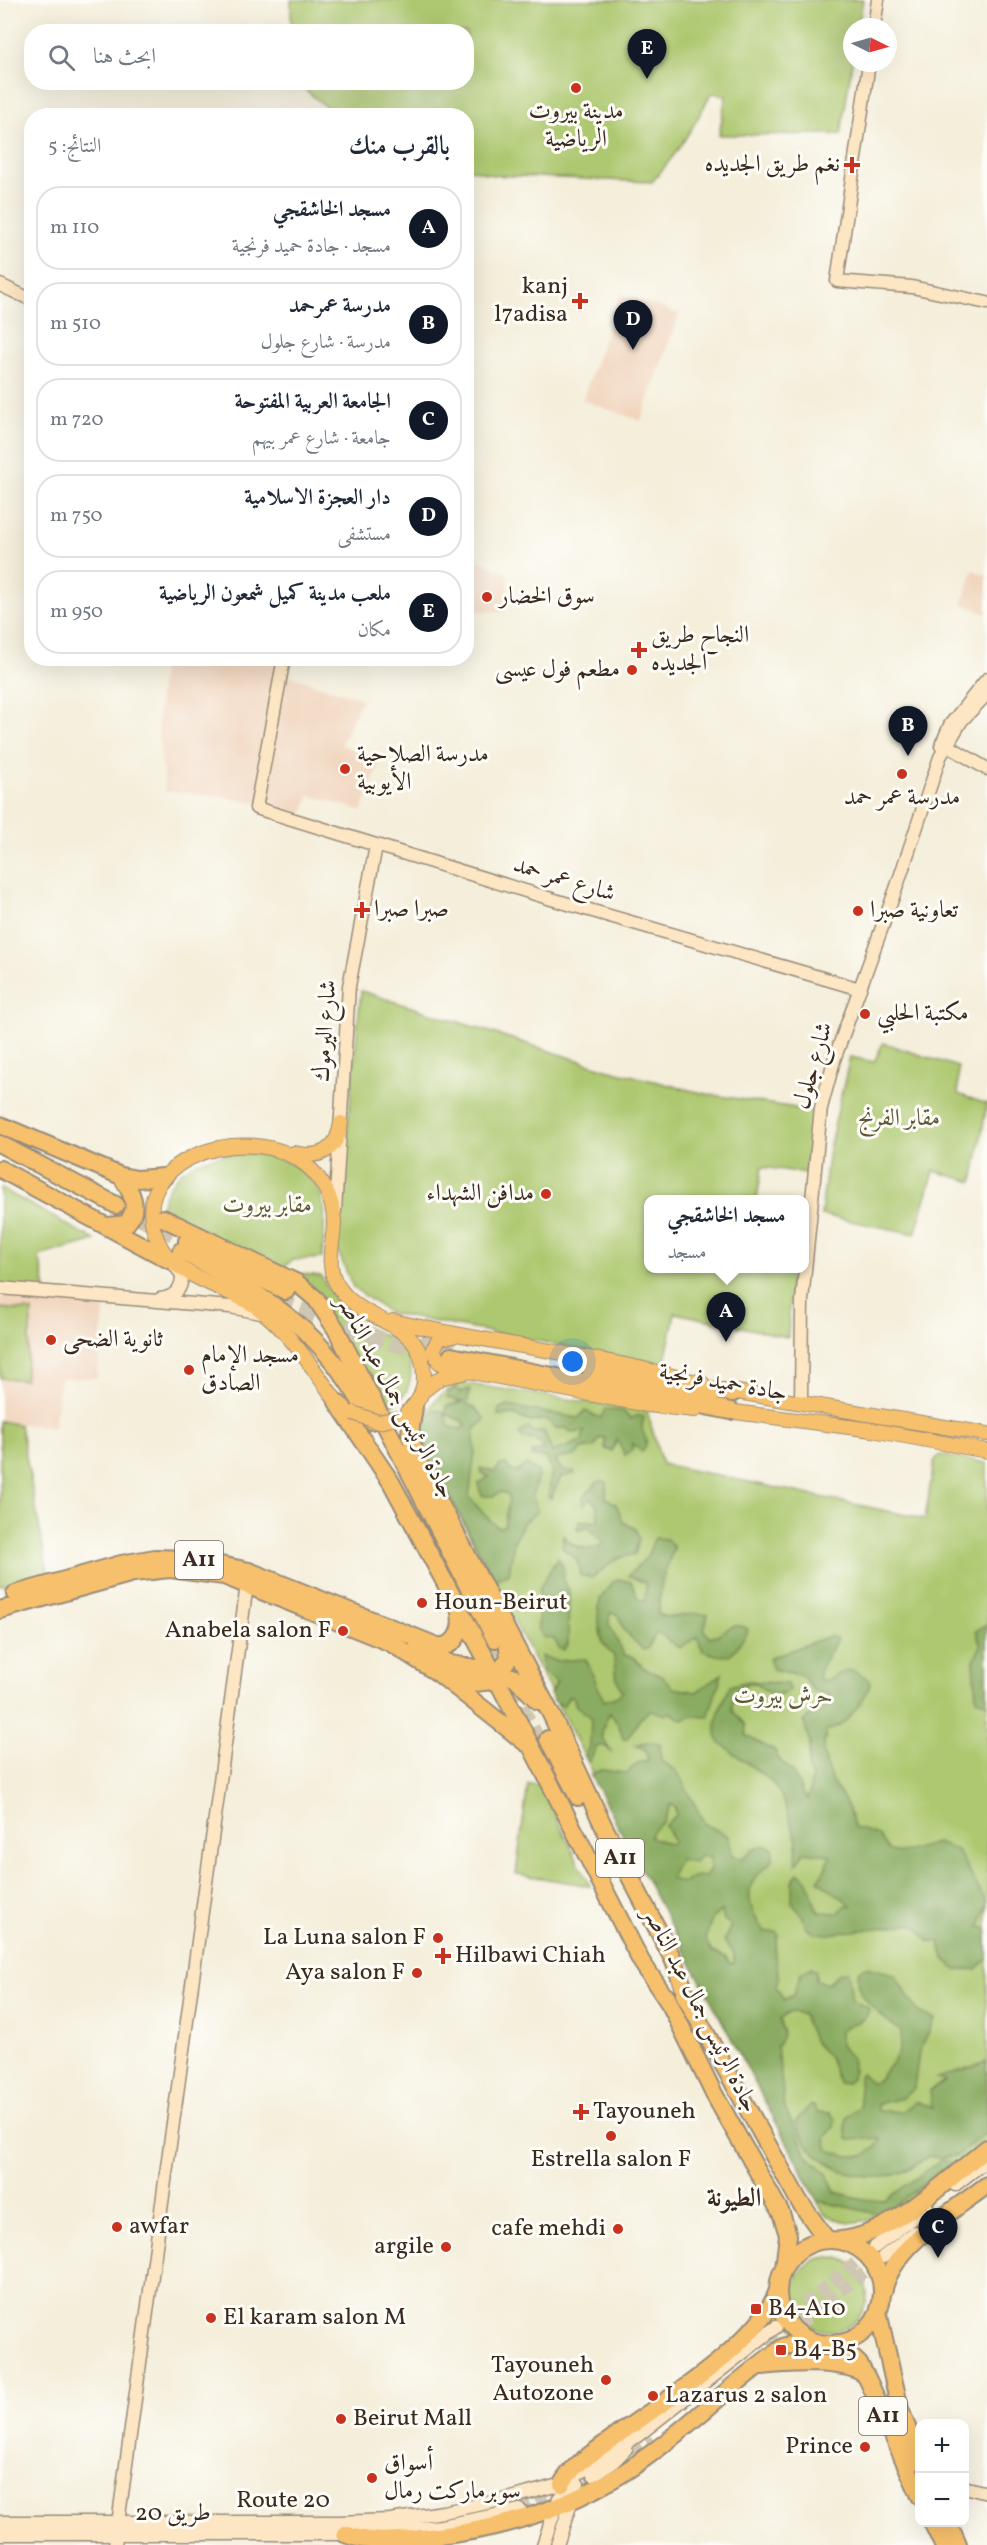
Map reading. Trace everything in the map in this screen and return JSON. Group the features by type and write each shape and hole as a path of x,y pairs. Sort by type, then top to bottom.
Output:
{"highway":[{"path":"0,1125 121,1176 137,1179 164,1177"},
{"path":"0,1144 114,1210 178,1254"},
{"path":"0,1159 114,1210 126,1224 132,1212 133,1194 121,1176"},
{"path":"0,1169 114,1210"},
{"name":"جادة الرئيس جمال عبد الناصر","path":"163,1218 290,1278 319,1303 336,1329 496,1636"},
{"name":"جادة الرئيس جمال عبد الناصر","path":"178,1254 241,1284 295,1320 339,1367 496,1636"},
{"name":"جادة الرئيس جمال عبد الناصر","path":"178,1254 282,1296 241,1284"},
{"name":"جادة حميد فرنجية","path":"456,1346 697,1390 733,1393"},
{"name":"جادة حميد فرنجية","path":"456,1346 731,1411"},
{"path":"418,1400 410,1433 416,1458 496,1636 509,1658 486,1683 463,1682 438,1673"},
{"path":"337,1402 391,1482 457,1606 496,1674 540,1743"},
{"name":"A11","path":"0,1599 102,1568 147,1559 192,1559 248,1577 388,1634 444,1661 496,1674 523,1684 551,1714 604,1827 674,1959 689,2002"},
{"name":"A11","path":"0,1610 101,1581 146,1572 170,1569 248,1577"},
{"path":"388,1634 443,1646 452,1642 460,1630 457,1606"},
{"name":"A11","path":"388,1634 438,1673 540,1743"},
{"path":"496,1636 551,1714"},
{"name":"جادة الرئيس جمال عبد الناصر","path":"540,1743 689,2002 799,2201 831,2240"},
{"name":"جادة الرئيس جمال عبد الناصر","path":"540,1743 641,1961 671,2006 714,2094 781,2213 789,2242 784,2268"},
{"path":"831,2240 853,2240 885,2226 987,2148"},
{"path":"345,2534 368,2541 446,2535 526,2518 555,2507 619,2475 644,2458 785,2346 811,2341 837,2343 860,2334 879,2305 885,2279 895,2260 987,2185"},
{"path":"781,2213 794,2213 799,2201"},
{"name":"A11","path":"778,2289 784,2268 802,2248 831,2240 853,2245 871,2260 880,2281 879,2305 900,2409 915,2448"},
{"path":"778,2289 781,2308 786,2319 794,2329 811,2341"},
{"path":"562,2484 576,2465 673,2397 752,2333 765,2317 778,2289"},
{"path":"859,2364 858,2350 865,2342 873,2338 885,2343"},
{"name":"A11","path":"837,2343 859,2364 868,2380 915,2485"},
{"path":"762,2366 844,2366 857,2370 868,2380"},
{"path":"934,2527 943,2545"},
{"path":"950,2527 958,2545"}],"main road":[{"path":"340,1123 336,1140 325,1153 315,1156 253,1145 220,1148 185,1161 164,1177 154,1196 152,1219 159,1242 265,1314 299,1350 337,1402 353,1413 378,1422 398,1418 440,1378 469,1372"},
{"path":"284,1151 307,1165 320,1179 330,1201 334,1222 331,1257 334,1276 348,1299 371,1316 403,1331 416,1346 424,1371 418,1400"},
{"path":"371,1316 456,1346"},
{"path":"456,1346 440,1338 435,1344 434,1352 443,1365 469,1372 667,1408 731,1411"},
{"name":"جادة حميد فرنجية","path":"733,1393 801,1402 987,1434"},
{"name":"جادة حميد فرنجية","path":"731,1411 872,1430 987,1450"}],"street":[{"path":"869,18 872,0"},
{"path":"876,18 879,0"},
{"path":"833,281 861,72"},
{"path":"833,281 868,72"},
{"path":"833,281 912,287 987,303"},
{"path":"0,285 24,296"},
{"name":"شارع عمر حمد","path":"283,666 256,808 376,846 860,989"},
{"path":"944,743 953,720 987,678"},
{"path":"944,743 987,694"},
{"path":"944,743 987,769"},
{"name":"شارع جلول","path":"809,1231 821,1108 835,1057 944,743"},
{"name":"شارع اليرموك","path":"334,1222 349,986 376,846"},
{"path":"150,1301 169,1298 179,1289 182,1275 178,1254"},
{"name":"شارع جلول","path":"801,1402 805,1273"},
{"path":"0,1288 240,1308 265,1314"},
{"path":"116,2540 248,1577"},
{"path":"987,2160 879,2252 987,2176"},
{"path":"543,2545 555,2507 563,2493 611,2464 636,2437 776,2327"},
{"name":"Route 20","path":"0,2523 118,2521 287,2524 390,2520 507,2499 562,2484 636,2437"},
{"path":"969,2488 987,2493"},
{"path":"557,2545 573,2497"},
{"name":"طريق 20","path":"0,2534 116,2540 345,2534 441,2526 520,2510"}],"shaded area":[{"path":"621,293 679,314 641,421 582,400"},
{"name":"سوق الخضار","path":"474,558 508,574 505,612 474,610"},
{"path":"973,570 987,576 987,614 962,604"},
{"path":"278,666 277,672 362,699 341,744 380,762 362,811 310,795 302,813 226,797 165,791 158,733 162,667"},
{"name":"ثانوية الضحى","path":"0,1290 105,1303 97,1378 60,1378 54,1428 0,1421"}],"green space":[{"name":"مدينة بيروت الرياضية","path":"291,0 863,0 860,18 843,18 843,72 851,72 841,134 719,135 726,95 711,93 685,139 652,182 492,175 474,170 474,108 327,108 306,90 474,90 474,24 291,24"},
{"name":"مقابر بيروت","path":"361,991 606,1069 701,1093 814,1111 806,1173 762,1167 758,1195 644,1195 644,1273 791,1273 788,1337 675,1313 664,1365 389,1313 353,1287 336,1247"},
{"name":"مقابر الفرنج","path":"883,1043 958,1067 958,1094 987,1104 973,1182 934,1171 915,1234 821,1215 829,1149 850,1057 874,1062"},
{"name":"مقابر بيروت","path":"247,1153 272,1157 296,1166 314,1183 324,1207 322,1258 292,1260 283,1268 160,1211 172,1183 191,1165 217,1156"},
{"path":"0,1188 95,1240 39,1256 48,1298 0,1290"},
{"path":"290,1273 321,1276 334,1297 350,1315 368,1328 400,1344 408,1357 411,1377 404,1395 398,1402 380,1410"},
{"path":"0,1308 32,1311 25,1380 0,1378"},
{"name":"حرش بيروت","path":"461,1383 647,1411 662,1464 925,1519 934,1462 939,1455 987,1463 987,2138 890,2218 847,2223 824,2214 424,1449 422,1428 429,1409 442,1394"},
{"path":"457,1387 459,1392 470,1389 467,1404 475,1408 485,1419 474,1431 475,1452 469,1497 498,1527 504,1526 508,1494 501,1492 494,1496 482,1496 478,1484 489,1477 481,1472 480,1468 495,1472 500,1465 507,1464 509,1470 517,1472 526,1465 539,1472 532,1497 538,1511 524,1522 514,1542 509,1574 494,1580 424,1447 425,1426 428,1417 435,1409 444,1412 449,1427 461,1429 466,1425 446,1414 446,1406 462,1402 447,1398 449,1392"},
{"path":"508,1406 578,1418 585,1411 601,1418 605,1409 623,1411 630,1419 644,1416 642,1431 646,1444 642,1452 633,1444 632,1450 625,1455 617,1440 612,1451 605,1449 605,1438 601,1437 594,1447 582,1449 577,1455 555,1460 563,1471 574,1471 575,1474 561,1477 551,1498 548,1497 552,1471 547,1458 532,1456 532,1452 543,1451 543,1447 534,1439 523,1439 519,1434 528,1428 534,1432 544,1431 552,1452 582,1441 584,1431 572,1433 566,1428 554,1428 547,1419 532,1422 513,1415 498,1415 499,1409"},
{"path":"0,1421 20,1425 48,1573 0,1586"},
{"path":"607,1482 606,1498 616,1504 623,1522 636,1529 639,1540 635,1554 616,1559 592,1578 581,1576 577,1560 563,1549 563,1535 576,1546 591,1548 602,1545 603,1542 586,1526 584,1529 577,1530 580,1520 598,1522 595,1503 590,1498 583,1505 582,1499 596,1483"},
{"path":"655,1538 667,1539 674,1548 662,1580 658,1614 670,1617 708,1615 704,1630 710,1638 733,1626 743,1626 748,1629 747,1633 734,1651 725,1656 703,1651 697,1637 679,1648 657,1632 647,1649 643,1650 624,1630 618,1614 610,1613 609,1624 624,1655 633,1657 644,1668 663,1677 673,1688 696,1692 722,1674 708,1717 693,1716 683,1720 669,1712 666,1715 650,1710 639,1720 627,1739 623,1739 619,1725 610,1713 602,1729 602,1738 612,1753 605,1746 597,1746 589,1763 585,1757 590,1746 591,1717 576,1706 573,1696 569,1696 563,1706 554,1701 550,1693 557,1682 543,1672 541,1656 557,1661 586,1659 604,1701 622,1692 615,1673 614,1656 602,1642 598,1617 600,1599 614,1580 618,1579 631,1582 638,1599 645,1601 646,1583 628,1576 646,1558"},
{"path":"558,1557 563,1567 563,1580 569,1590 568,1644 564,1650 560,1649 554,1639 543,1637 538,1627 539,1589"},
{"path":"987,1624 987,1703 976,1699 974,1660 981,1646 976,1631"},
{"path":"830,1636 837,1638 821,1668 818,1679 830,1679 845,1671 851,1671 870,1681 867,1692 854,1712 839,1726 826,1732 823,1752 832,1783 845,1800 855,1828 878,1835 889,1851 902,1853 936,1843 957,1850 987,1903 980,1927 987,1929 987,1958 977,1969 956,1970 944,1958 939,1941 928,1941 919,1928 910,1924 829,1934 816,1933 806,1927 802,1915 792,1903 792,1882 798,1873 807,1880 819,1912 839,1913 844,1906 851,1905 818,1880 827,1866 830,1855 804,1852 796,1864 797,1840 781,1795 771,1781 719,1742 717,1721 730,1686 748,1681 787,1684 789,1690 780,1695 771,1694 755,1683 745,1685 735,1695 732,1710 745,1725 746,1736 775,1751 780,1760 794,1774 802,1792 808,1799 812,1779 808,1767 810,1743 804,1722 809,1716 823,1709 829,1694 813,1691 803,1676 773,1669 769,1658"},
{"path":"647,1742 660,1743 661,1761 677,1771 705,1824 728,1836 733,1857 742,1858 761,1846 773,1849 773,1860 751,1885 750,1899 753,1912 764,1932 778,1934 775,1957 779,1977 776,1987 784,2000 793,1995 801,1973 811,1967 816,1971 816,1980 827,1984 839,1973 848,1972 852,2000 869,2009 861,2021 843,2028 840,2032 840,2045 849,2056 853,2068 852,2079 846,2084 839,2083 828,2056 814,2042 803,2015 790,2013 780,2020 783,2035 777,2047 785,2108 807,2155 827,2174 835,2192 862,2199 884,2201 942,2159 952,2163 883,2215 818,2201 590,1774 602,1770 627,1773 638,1763 648,1760 645,1749 635,1745","holes":["671,1804 675,1807 676,1815 665,1826 674,1842 670,1844 650,1837 652,1831 663,1822","710,1856 710,1870 705,1877 697,1876 682,1883 670,1878 680,1859 694,1862 699,1857","722,1911 724,1920 731,1925 724,1941 734,1953 733,1963 730,1964 726,1957 712,1952 705,1939 713,1917"]},
{"path":"528,1784 540,1784 590,1886 516,1874"},
{"path":"866,1967 894,1974 918,2012 935,2019 919,2052 914,2088 902,2098 877,2104 877,2110 901,2112 915,2101 932,2108 930,2090 946,2080 937,2078 987,2062 987,2132 955,2157 929,2157 904,2172 886,2177 868,2177 840,2170 822,2159 806,2144 795,2122 810,2105 814,2106 817,2112 830,2113 835,2119 834,2127 825,2138 828,2150 848,2156 863,2156 875,2148 881,2138 847,2139 845,2126 848,2116 860,2107 859,2076 861,2073 871,2083 877,2081 894,2060 901,2045 901,2031 886,2020 863,1996 857,1978 859,1970"},
{"path":"823,2257 837,2257 851,2263 861,2273 867,2287 865,2308 851,2325 837,2331 823,2331 809,2325 799,2315 793,2301 793,2287 799,2273 809,2263"}],"tunnel":[{"path":"116,1205 187,1241"},
{"path":"278,1301 370,1337 430,1353"},
{"path":"397,1333 455,1346"},
{"path":"487,1643 540,1744"},
{"path":"776,2327 875,2247"},
{"path":"771,2348 883,2257"},
{"path":"520,2510 596,2478 654,2441"}],"place":[{"name":"ملعب مدينة كميل شمعون الرياضية","path":"647,79"},
{"name":"مدينة بيروت الرياضية","path":"576,88"},
{"name":"نغم طريق الجديده","path":"852,165"},
{"name":"kanj l7adisa","path":"580,301"},
{"name":"دار العجزة الاسلامية","path":"633,350"},
{"name":"سوق الخضار","path":"487,597"},
{"name":"النجاح طريق الجديده","path":"639,650"},
{"name":"مطعم فول عيسى","path":"632,670"},
{"name":"مدرسة عمرحمد","path":"908,756"},
{"name":"مدرسة الصلاحية الأيوبية","path":"345,769"},
{"name":"مدرسة عمر حمد","path":"902,774"},
{"name":"صبرا صبرا","path":"362,910"},
{"name":"تعاونية صبرا","path":"858,911"},
{"name":"مكتبة الحلبي","path":"865,1014"},
{"name":"مدافن الشهداء","path":"546,1194"},
{"name":"ثانوية الضحى","path":"51,1340"},
{"name":"مسجد الخاشقجي","path":"726,1342"},
{"name":"مسجد الإمام الصادق","path":"189,1370"},
{"name":"Houn-Beirut","path":"422,1603"},
{"name":"Anabela salon F","path":"343,1631"},
{"name":"La Luna salon F","path":"438,1938"},
{"name":"Hilbawi Chiah","path":"443,1956"},
{"name":"Aya salon F","path":"417,1973"},
{"name":"Tayouneh","path":"581,2112"},
{"name":"Estrella salon F","path":"611,2136"},
{"name":"awfar","path":"117,2227"},
{"name":"cafe mehdi","path":"618,2229"},
{"name":"argile","path":"446,2247"},
{"name":"الجامعة العربية المفتوحة","path":"938,2258"},
{"name":"B4-A10","path":"756,2309"},
{"name":"El karam salon M","path":"211,2318"},
{"name":"B4-B5","path":"781,2350"},
{"name":"Tayouneh Autozone","path":"606,2380"},
{"name":"Lazarus 2 salon","path":"653,2396"},
{"name":"Beirut Mall","path":"341,2419"},
{"name":"Prince","path":"865,2447"},
{"name":"أسواق سوبرماركت رمال","path":"372,2478"}],"district":[{"name":"الطيونة","path":"734,2199"}]}
